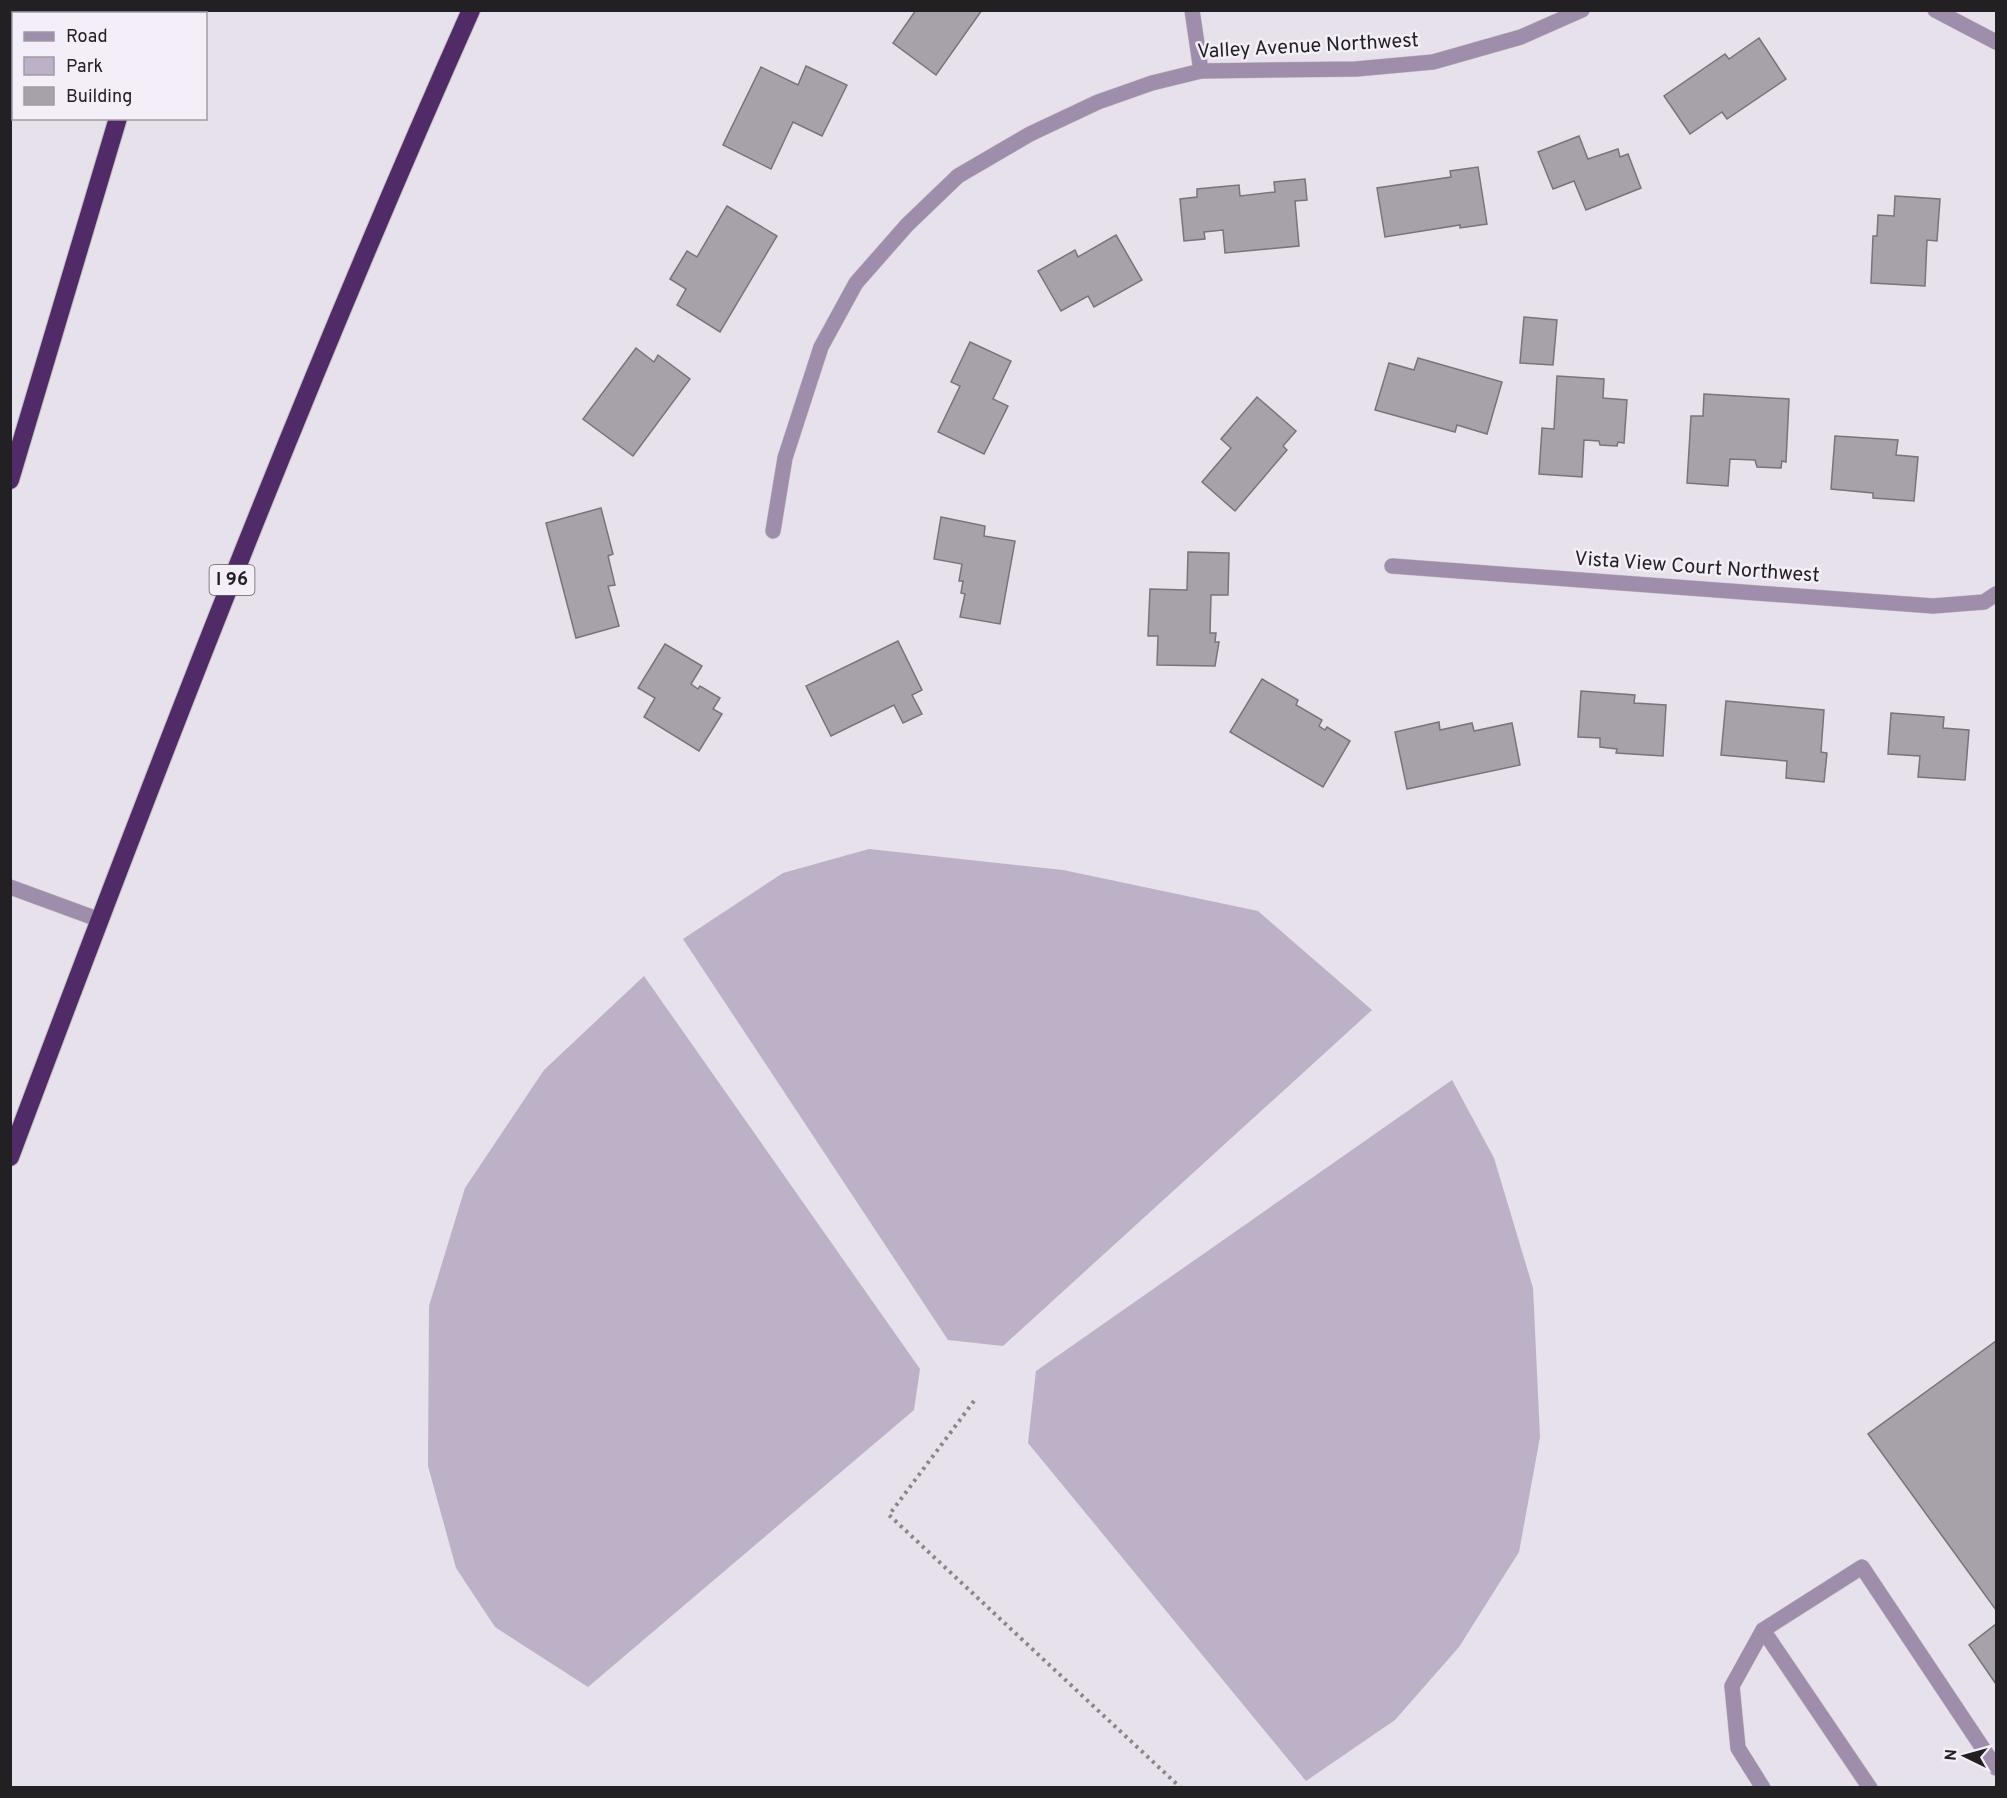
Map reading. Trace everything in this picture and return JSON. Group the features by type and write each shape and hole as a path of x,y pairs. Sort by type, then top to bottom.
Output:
{"highway":[{"name":"I 96","path":"10,1157 289,435 471,10"},
{"path":"10,480 117,120"}],"street":[{"path":"1192,10 1201,71"},
{"name":"Valley Avenue Northwest","path":"773,531 785,458 821,347 856,283 907,225 958,176 1030,135 1098,102 1152,83 1201,71 1356,69 1433,62 1521,37 1582,10"},
{"path":"1935,10 1996,42"},
{"name":"Vista View Court Northwest","path":"1392,566 1933,606 1984,602 1996,594"},
{"path":"10,887 100,920"},
{"path":"1763,1788 1738,1748 1732,1686 1763,1630 1862,1567 1996,1768"},
{"path":"1763,1630 1870,1788"}],"path":[{"path":"974,1401 889,1515 1181,1788"}],"green space":[{"path":"869,849 1063,870 1258,911 1372,1010 1003,1346 948,1340 683,939 783,873"},
{"path":"644,976 920,1369 914,1410 588,1687 495,1627 456,1568 428,1466 429,1306 465,1188 544,1070"},
{"path":"1452,1080 1494,1158 1533,1288 1540,1437 1519,1552 1459,1647 1395,1720 1306,1781 1028,1443 1036,1371"}],"building":[{"path":"916,10 982,10 936,75 893,43"},
{"path":"1759,38 1786,79 1727,119 1722,112 1690,134 1664,96 1725,54 1729,59"},
{"path":"806,66 847,85 822,136 793,122 771,169 723,145 761,67 798,85"},
{"path":"1579,136 1588,159 1618,149 1620,157 1628,154 1641,188 1586,210 1574,181 1553,189 1538,152"},
{"path":"1478,167 1487,224 1460,228 1460,225 1385,237 1377,188 1451,177 1450,171"},
{"path":"1305,179 1307,200 1295,201 1299,246 1225,253 1223,230 1204,232 1205,239 1184,241 1180,199 1197,197 1197,189 1239,185 1240,196 1275,192 1274,182"},
{"path":"1895,196 1940,199 1937,241 1927,240 1925,286 1871,283 1873,236 1877,236 1878,215 1894,216"},
{"path":"727,206 777,236 720,332 677,305 686,289 670,279 687,251 697,257"},
{"path":"1116,235 1142,280 1094,307 1088,296 1061,311 1038,271 1075,250 1078,257"},
{"path":"1524,317 1557,320 1553,365 1520,363"},
{"path":"970,342 1011,361 993,399 1008,406 984,454 938,432 960,386 951,382"},
{"path":"636,348 654,362 658,355 690,379 633,456 583,419"},
{"path":"1418,358 1502,382 1487,434 1457,425 1455,432 1375,410 1389,363 1414,370"},
{"path":"1557,376 1604,379 1603,398 1627,400 1624,443 1618,442 1617,446 1600,445 1599,441 1584,440 1582,477 1539,474 1542,428 1554,429"},
{"path":"1704,394 1789,399 1786,462 1782,461 1781,468 1757,467 1755,460 1730,459 1728,486 1687,483 1691,416 1703,416"},
{"path":"1257,397 1296,431 1283,446 1287,450 1235,511 1202,482 1231,448 1221,439"},
{"path":"1835,436 1898,440 1896,455 1918,457 1914,501 1873,498 1873,493 1831,489"},
{"path":"601,508 613,554 608,556 615,585 608,586 619,626 576,638 546,523"},
{"path":"941,517 985,526 984,536 1015,541 1000,624 960,617 965,594 961,593 963,581 959,581 962,564 934,559"},
{"path":"1188,552 1229,553 1228,595 1211,595 1210,633 1216,633 1215,642 1219,642 1215,666 1157,665 1158,636 1148,636 1150,589 1187,590"},
{"path":"898,641 922,690 912,695 922,714 903,723 894,705 831,736 806,686"},
{"path":"665,644 702,666 691,684 698,689 700,686 720,698 713,709 722,714 699,751 644,717 655,698 638,688"},
{"path":"1262,679 1298,700 1296,705 1322,720 1319,726 1325,730 1327,727 1350,741 1323,787 1230,732"},
{"path":"1581,691 1635,695 1634,703 1666,705 1663,756 1616,753 1617,749 1600,747 1600,738 1578,737"},
{"path":"1726,701 1824,710 1821,752 1827,753 1824,782 1786,778 1787,761 1721,755"},
{"path":"1891,713 1944,717 1943,728 1969,730 1965,780 1918,777 1920,756 1888,754"},
{"path":"1439,722 1440,730 1472,723 1474,731 1512,723 1520,765 1407,789 1395,732"},
{"path":"1996,1341 1996,1610 1868,1434"},
{"path":"1996,1624 1996,1684 1969,1645"}]}
